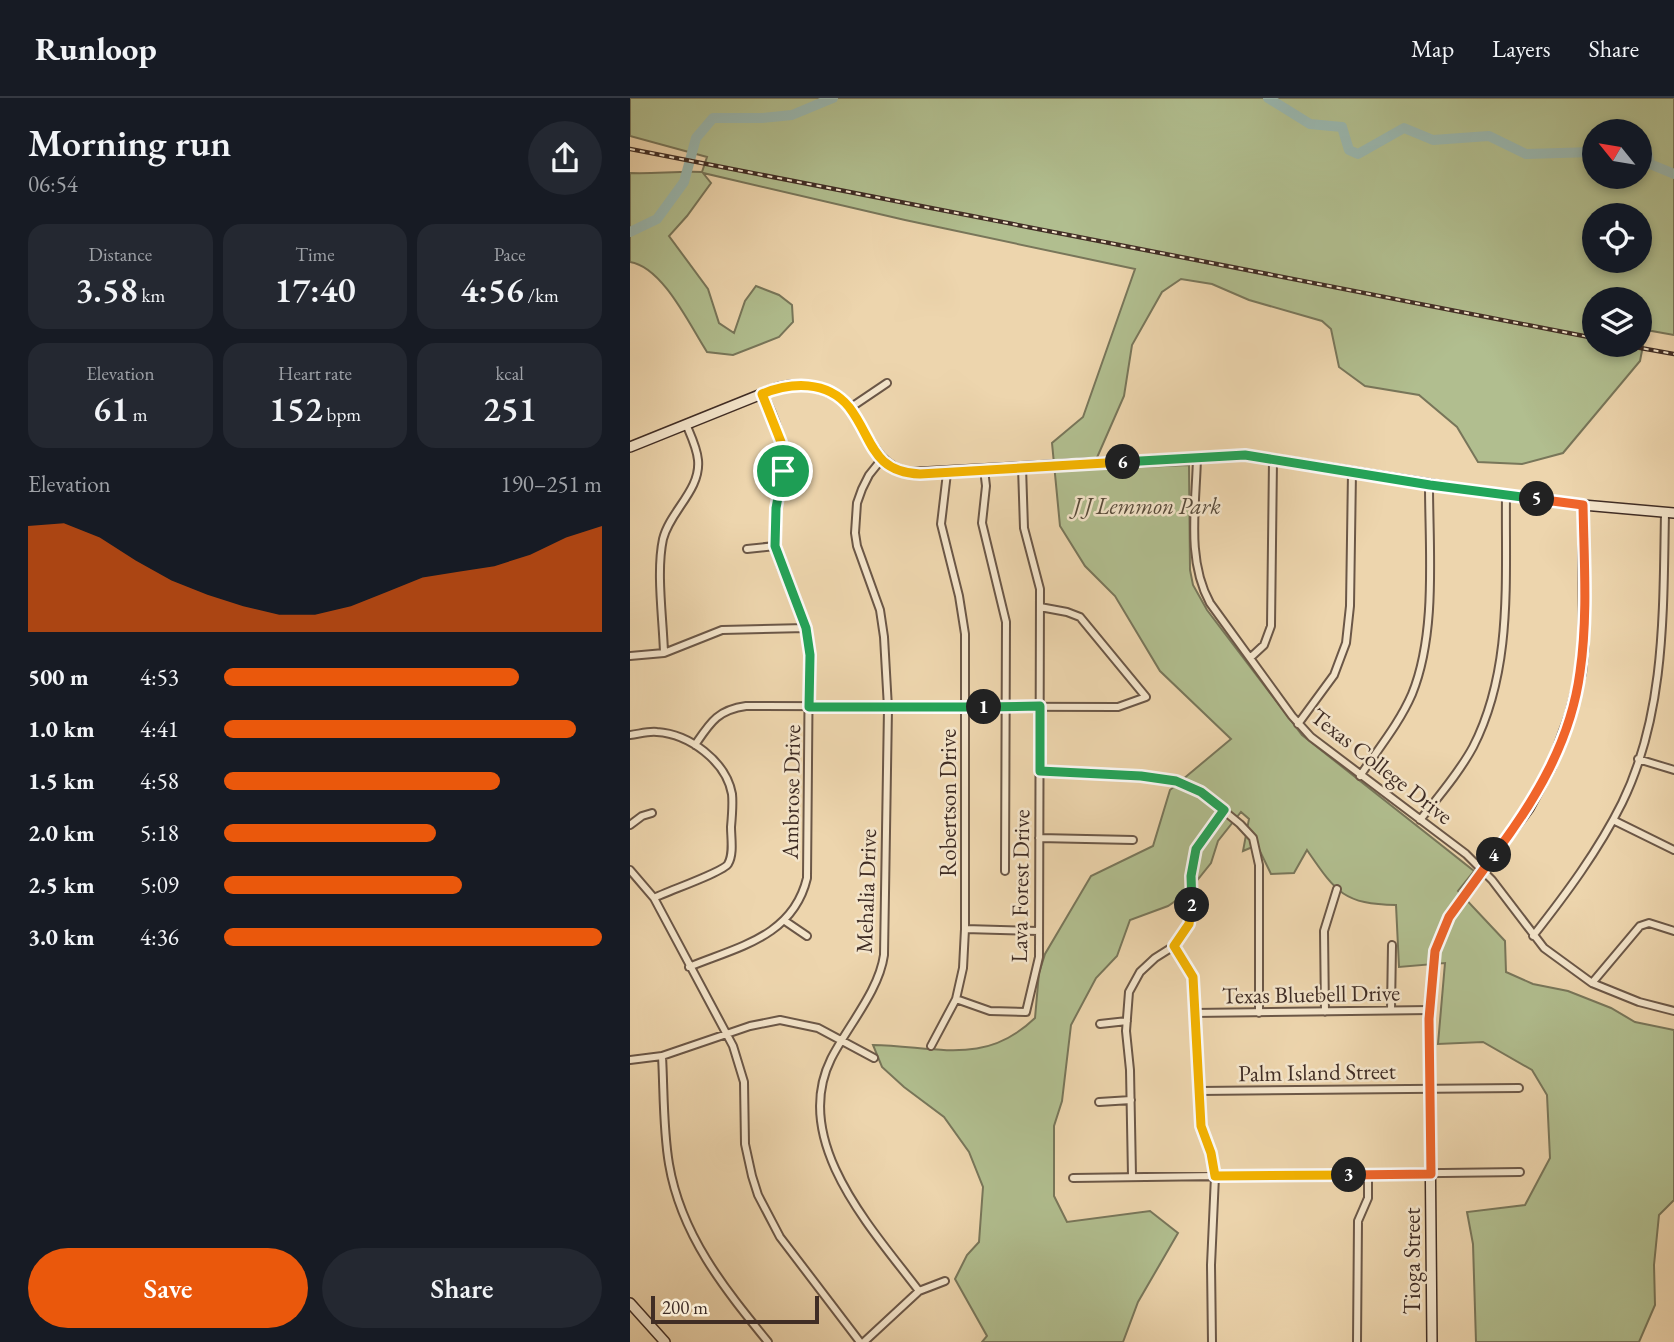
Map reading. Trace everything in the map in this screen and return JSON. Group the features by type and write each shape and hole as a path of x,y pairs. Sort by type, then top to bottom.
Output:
{"street":[{"path":"850,408 887,383"},
{"path":"630,447 782,386 807,385 829,392 850,408 881,460 893,468 909,473 1245,455 1430,485 1669,513 1662,639 1650,713 1632,778 1593,855 1533,936"},
{"name":"Ambrose Drive","path":"689,967 770,933 785,921 798,902 807,878 810,655 806,628 775,546 776,508 783,471 783,453 778,432 762,394"},
{"path":"664,653 661,573 663,540 671,518 693,485 699,466 697,452 686,424"},
{"name":"Texas College Drive","path":"1196,457 1195,548 1199,580 1210,603 1298,724 1360,776 1466,854 1483,870 1533,936 1558,960 1592,983 1639,1002 1674,1011"},
{"name":"Mehalia Drive","path":"881,460 862,489 857,503 855,533 857,546 880,610 884,637 888,708 884,955 877,976 831,1060 822,1088 823,1131 827,1152 836,1174 919,1291"},
{"path":"1250,658 1264,645 1271,626 1273,460"},
{"name":"Lava Forest Drive","path":"956,999 990,1011 1026,1012 1039,957 1040,589 1024,528 1022,467"},
{"path":"984,469 986,486 982,523 1006,622 1005,872"},
{"name":"Robertson Drive","path":"931,1046 956,999 965,929 964,623 941,524 947,472"},
{"path":"1298,724 1334,675 1346,643 1350,606 1352,472"},
{"path":"1360,776 1395,726 1420,671 1428,624 1430,485"},
{"path":"1420,820 1471,751 1497,680 1504,629 1506,495"},
{"name":"Tioga Street","path":"1432,1342 1430,1010 1435,951 1449,917 1537,793 1551,767 1574,701 1580,673 1585,617 1583,505"},
{"path":"747,549 775,546"},
{"path":"695,745 719,714 731,709 764,706 1118,707 1146,697 1080,617 1040,607"},
{"path":"630,656 664,653 722,630 806,628"},
{"path":"630,735 656,732 672,734 695,745 716,764 727,780 732,794 729,863 718,872 680,885 654,898"},
{"path":"1638,759 1674,770"},
{"path":"1040,771 1141,776 1176,781 1201,792 1253,838 1259,865 1259,1013"},
{"path":"1132,1177 1127,1021 1129,992 1140,972 1174,946 1189,924 1192,903 1191,876 1196,849 1224,810"},
{"path":"630,825 642,816 652,813"},
{"path":"1613,820 1674,850"},
{"path":"1039,838 1133,840"},
{"path":"631,873 654,898 727,1036 742,1072 745,1144 752,1176 758,1195 780,1237 862,1342 919,1291 945,1281"},
{"path":"1325,1012 1324,931 1337,889"},
{"path":"785,921 807,936"},
{"path":"1592,983 1640,926 1649,923 1674,931"},
{"path":"965,929 1039,931"},
{"path":"1391,1010 1392,945"},
{"path":"1174,946 1193,977 1201,1126 1211,1153 1215,1176 1211,1265 1212,1342"},
{"name":"Texas Bluebell Drive","path":"1194,1013 1430,1010"},
{"path":"630,1060 662,1056 750,1026 780,1020 808,1025 874,1058"},
{"path":"1100,1024 1127,1021"},
{"path":"662,1056 669,1161 685,1216 708,1264 768,1342"},
{"name":"Palm Island Street","path":"1199,1091 1519,1088"},
{"path":"1099,1102 1131,1100"},
{"path":"1073,1178 1520,1172"},
{"path":"1357,1342 1358,1221 1368,1198 1368,1174"},
{"path":"630,1303 666,1342"}],"green space":[{"name":"J J Lemmon Park","path":"630,98 1674,98 1674,335 1652,331 1652,287 1582,287 1582,357 1641,357 1563,453 1522,464 1478,462 1457,427 1419,395 1365,386 1339,367 1331,329 1322,321 1249,300 1212,284 1181,279 1162,292 1132,345 1124,396 1092,469 1189,465 1190,570 1193,585 1207,610 1302,735 1474,871 1458,891 1505,941 1506,972 1533,984 1568,991 1611,1008 1635,1022 1674,1030 1674,1200 1659,1215 1654,1265 1655,1305 1639,1342 1476,1342 1473,1244 1467,1212 1525,1205 1550,1158 1547,1095 1532,1070 1483,1042 1438,1044 1445,963 1399,967 1396,905 1364,902 1342,893 1307,850 1294,873 1271,874 1257,845 1243,851 1249,819 1241,812 1218,841 1211,863 1187,893 1168,906 1130,920 1117,956 1096,978 1071,1025 1062,1101 1054,1126 1054,1196 1067,1222 1150,1211 1178,1233 1138,1302 1123,1342 982,1342 987,1336 955,1279 967,1255 979,1242 983,1187 969,1152 944,1117 882,1067 873,1045 938,1050 978,1048 997,1043 1016,1033 1035,1018 1039,973 1045,954 1091,876 1153,846 1170,790 1231,739 1160,671 1115,596 1085,566 1060,526 1052,443 1083,417 1135,269 703,173 711,183 669,236 708,289 719,323 734,333 745,301 756,286 779,295 792,305 793,322 779,337 733,355 707,352 664,286 642,266 630,262 630,173 702,172 707,157 630,136"}],"waterway":[{"path":"630,232 657,219 684,182 696,138 713,118 792,115 833,98"},
{"path":"1268,98 1310,124 1342,127 1349,150 1358,154 1404,128 1433,140 1489,136 1526,154 1582,152"},
{"path":"1652,165 1674,174"}],"railway":[{"path":"630,149 1582,336"},
{"path":"1652,350 1674,354"}],"route":[{"path":"799,384 822,389 842,400 850,408 881,460 893,468 909,473 1245,455 1430,485 1583,505 1584,643 1579,682 1570,715 1551,767 1537,793 1449,917 1435,951 1429,1019 1431,1174 1215,1176 1211,1153 1201,1126 1193,977 1174,946 1189,924 1192,903 1191,876 1196,849 1224,810 1201,792 1176,781 1141,776 1040,771 1040,706 809,707 810,655 806,628 775,546 776,508 783,471 781,442 762,394 782,386 799,384"}]}
